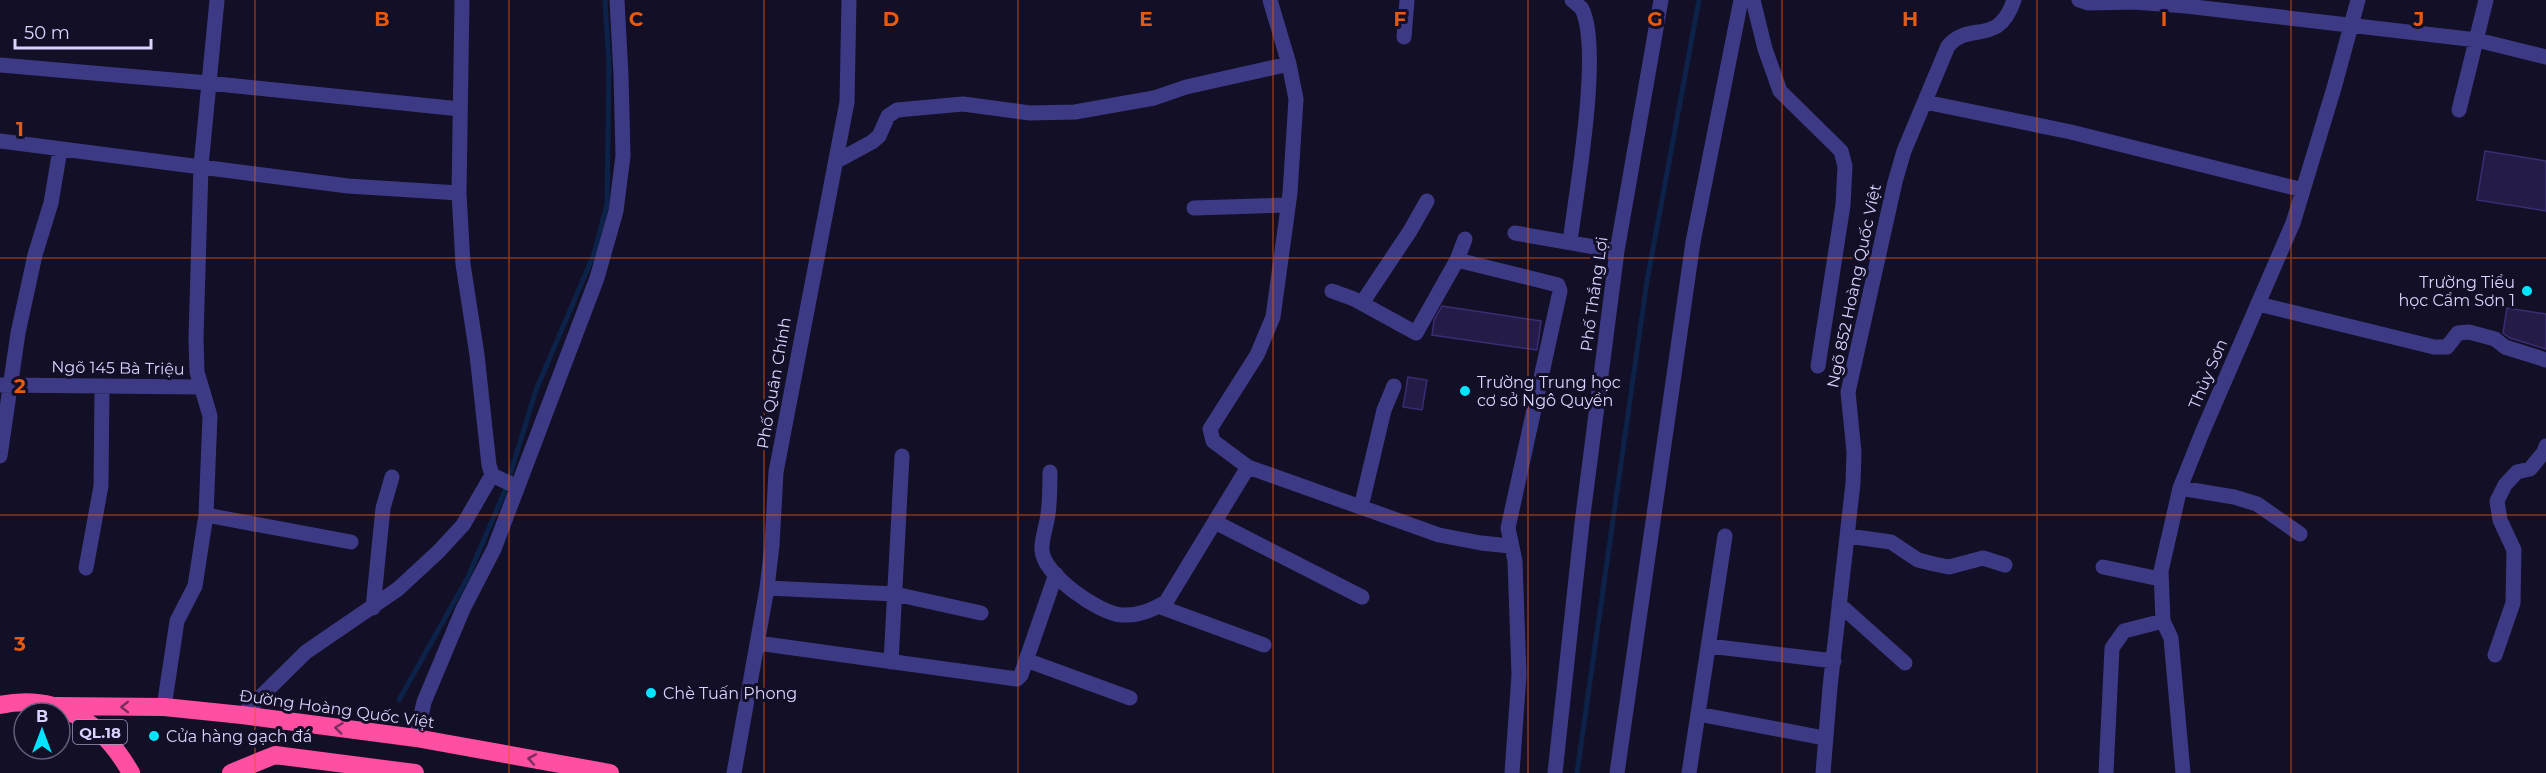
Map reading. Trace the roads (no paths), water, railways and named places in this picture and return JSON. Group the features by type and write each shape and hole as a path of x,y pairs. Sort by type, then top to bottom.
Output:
{"highway":[{"name":"Đường Hoàng Quốc Việt","path":"72,706 164,707 242,715 416,738 610,773"},
{"name":"QL.18","path":"72,713 87,720 113,743 131,773"},
{"path":"231,773 275,755 349,768 415,773"}],"street":[{"path":"164,707 177,621 195,586 206,515 210,416 197,372 196,338 201,166 217,0"},
{"path":"462,0 459,194 462,264 477,355 489,465 506,482"},
{"path":"416,738 424,702 463,609 494,549 506,482 597,278 616,211 622,156 617,0"},
{"name":"Phố Quân Chính","path":"734,773 758,643 772,545 776,472 808,294 837,161 847,102 849,0"},
{"path":"1270,0 1289,64 1296,99 1288,205 1274,317 1257,355 1210,429 1213,441 1248,467 1439,535 1510,546"},
{"path":"1404,37 1407,0"},
{"name":"Phố Thắng Lợi","path":"1555,773 1584,511 1617,252 1661,0"},
{"path":"1617,773 1693,242 1741,0"},
{"path":"1753,0 1765,50 1780,91 1841,151 1845,166 1843,206 1818,366"},
{"name":"Ngõ 852 Hoàng Quốc Việt","path":"1822,773 1824,738 1848,536 1854,452 1848,405 1849,384 1895,182 1904,151 1948,46 1952,41 1998,27 2008,17 2014,0"},
{"path":"2079,0 2088,3 2134,2 2186,6 2476,40 2546,57"},
{"name":"Thủy Sơn","path":"2182,773 2171,638 2163,621 2160,579 2180,488 2293,223 2358,0"},
{"path":"2459,110 2486,0"},
{"path":"1570,242 1589,87 1588,34 1577,3"},
{"path":"837,161 872,142 879,136 888,116 897,111 963,105 1030,113 1075,112 1154,98 1186,87 1289,64"},
{"path":"0,65 208,83 460,109"},
{"path":"1925,102 2072,132 2303,190"},
{"path":"0,141 348,186 459,194"},
{"path":"0,456 5,385 25,298 51,203 60,150"},
{"path":"1362,303 1427,201"},
{"path":"1194,208 1288,205"},
{"path":"1515,232 1617,252"},
{"path":"1332,291 1362,303 1416,333 1457,260 1465,238"},
{"path":"1457,260 1558,285 1560,291 1508,528 1515,561 1519,675 1512,773"},
{"path":"2258,304 2434,347 2447,347 2458,333 2469,332 2495,339 2505,347 2546,360"},
{"name":"Ngõ 145 Bà Triệu","path":"5,385 200,387"},
{"path":"86,568 101,486 102,386"},
{"path":"1361,507 1384,410 1394,386"},
{"path":"2495,655 2513,603 2514,550 2500,520 2497,501 2505,485 2517,472 2530,469 2546,446"},
{"path":"891,662 902,456"},
{"path":"1050,471 1049,511 1042,552 1056,574 1094,605 1119,615 1148,612 1166,602 1248,467"},
{"path":"373,608 383,508 392,477"},
{"path":"242,715 306,652 398,589 506,482"},
{"path":"2180,488 2234,497 2258,504 2300,534"},
{"path":"206,515 351,542"},
{"path":"1215,522 1362,597"},
{"path":"1689,773 1725,536"},
{"path":"1848,536 1891,542 1918,560 1949,567 1983,558 2005,565"},
{"path":"2103,567 2160,579"},
{"path":"758,643 1017,679 1021,675 1056,574"},
{"path":"766,588 895,594 981,613"},
{"path":"1839,604 1905,663"},
{"path":"1158,606 1264,645"},
{"path":"2106,773 2112,648 2124,631 2163,621"},
{"path":"1709,646 1833,661"},
{"path":"1026,660 1130,698"},
{"path":"1698,714 1824,738"}],"waterway":[{"path":"399,700 468,577 506,488 536,390 594,254 607,204 609,65 605,0"},
{"path":"1577,773 1647,281 1699,0"}],"place":[{"name":"Trường Tiểu học Cẩm Sơn 1","path":"2527,291"},
{"name":"Trường Trung học cơ sở Ngô Quyền","path":"1465,391"},
{"name":"Chè Tuấn Phong","path":"651,693"},
{"name":"Cửa hàng gạch đá","path":"154,736"}]}
